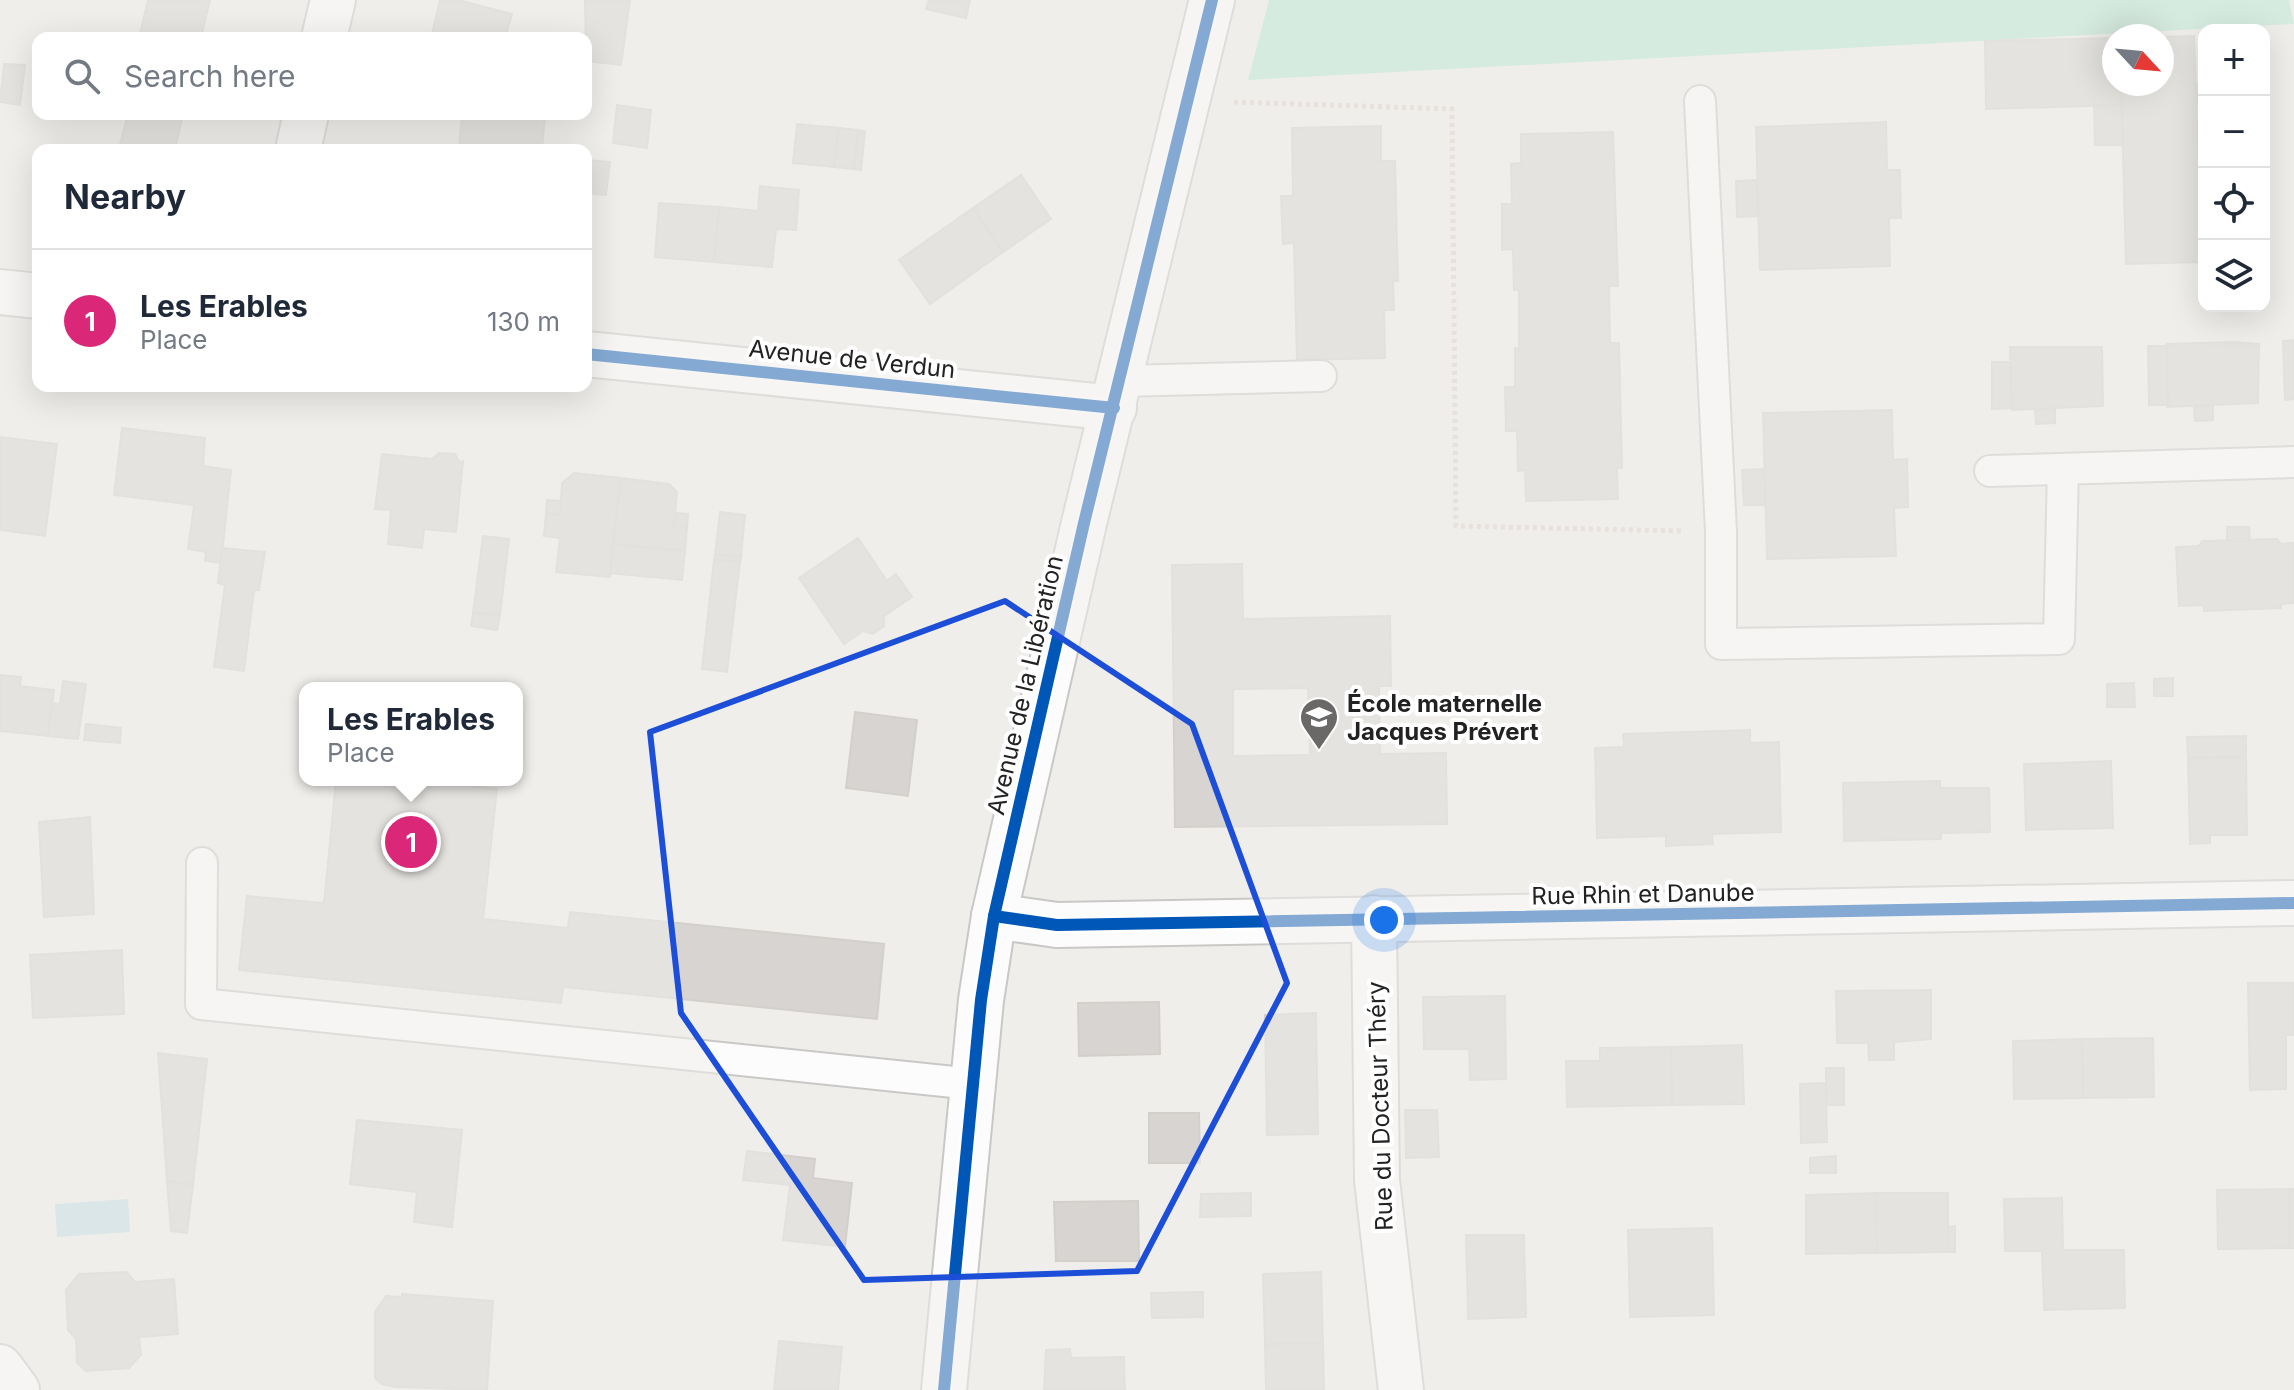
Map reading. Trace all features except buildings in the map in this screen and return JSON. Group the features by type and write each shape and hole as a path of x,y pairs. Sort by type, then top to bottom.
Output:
{"street":[{"path":"325,32 333,0"},
{"name":"Avenue de la Libération","path":"944,1390 973,1084 994,916 1084,523 1212,0"},
{"path":"299,144 305,120"},
{"path":"0,292 32,295"},
{"name":"Avenue de Verdun","path":"592,354 1118,394"},
{"name":"Rue Rhin et Danube","path":"994,916 1057,925 2294,903"},
{"name":"Rue du Docteur Théry","path":"1374,918 1377,1180 1401,1390"},
{"path":"0,1367 17,1390"}],"lane":[{"path":"1700,101 1721,532 1721,644 2059,639 2063,469"},
{"path":"1118,394 1321,376"},
{"path":"1990,471 2294,462"},
{"path":"202,863 201,1004 973,1084"}],"path":[{"path":"1189,101 1452,109 1456,526 1721,532"}],"highlighted area":[{"path":"1005,601 1192,724 1287,983 1137,1271 864,1280 681,1013 650,732"}],"green space":[{"path":"1269,0 2289,0 2294,24 2198,24 2198,29 2174,30 2174,24 2102,24 2102,34 1248,80"}],"water":[{"path":"128,1199 130,1232 57,1237 55,1204"}],"cycle path":[{"path":"944,1390 981,1000 994,916 1084,523 1212,0"},
{"path":"592,355 1114,408"},
{"path":"994,916 1057,925 2294,903"}],"place":[{"name":"École maternelle Jacques Prévert","path":"1319,751"},
{"name":"Les Erables","path":"411,842"}]}
